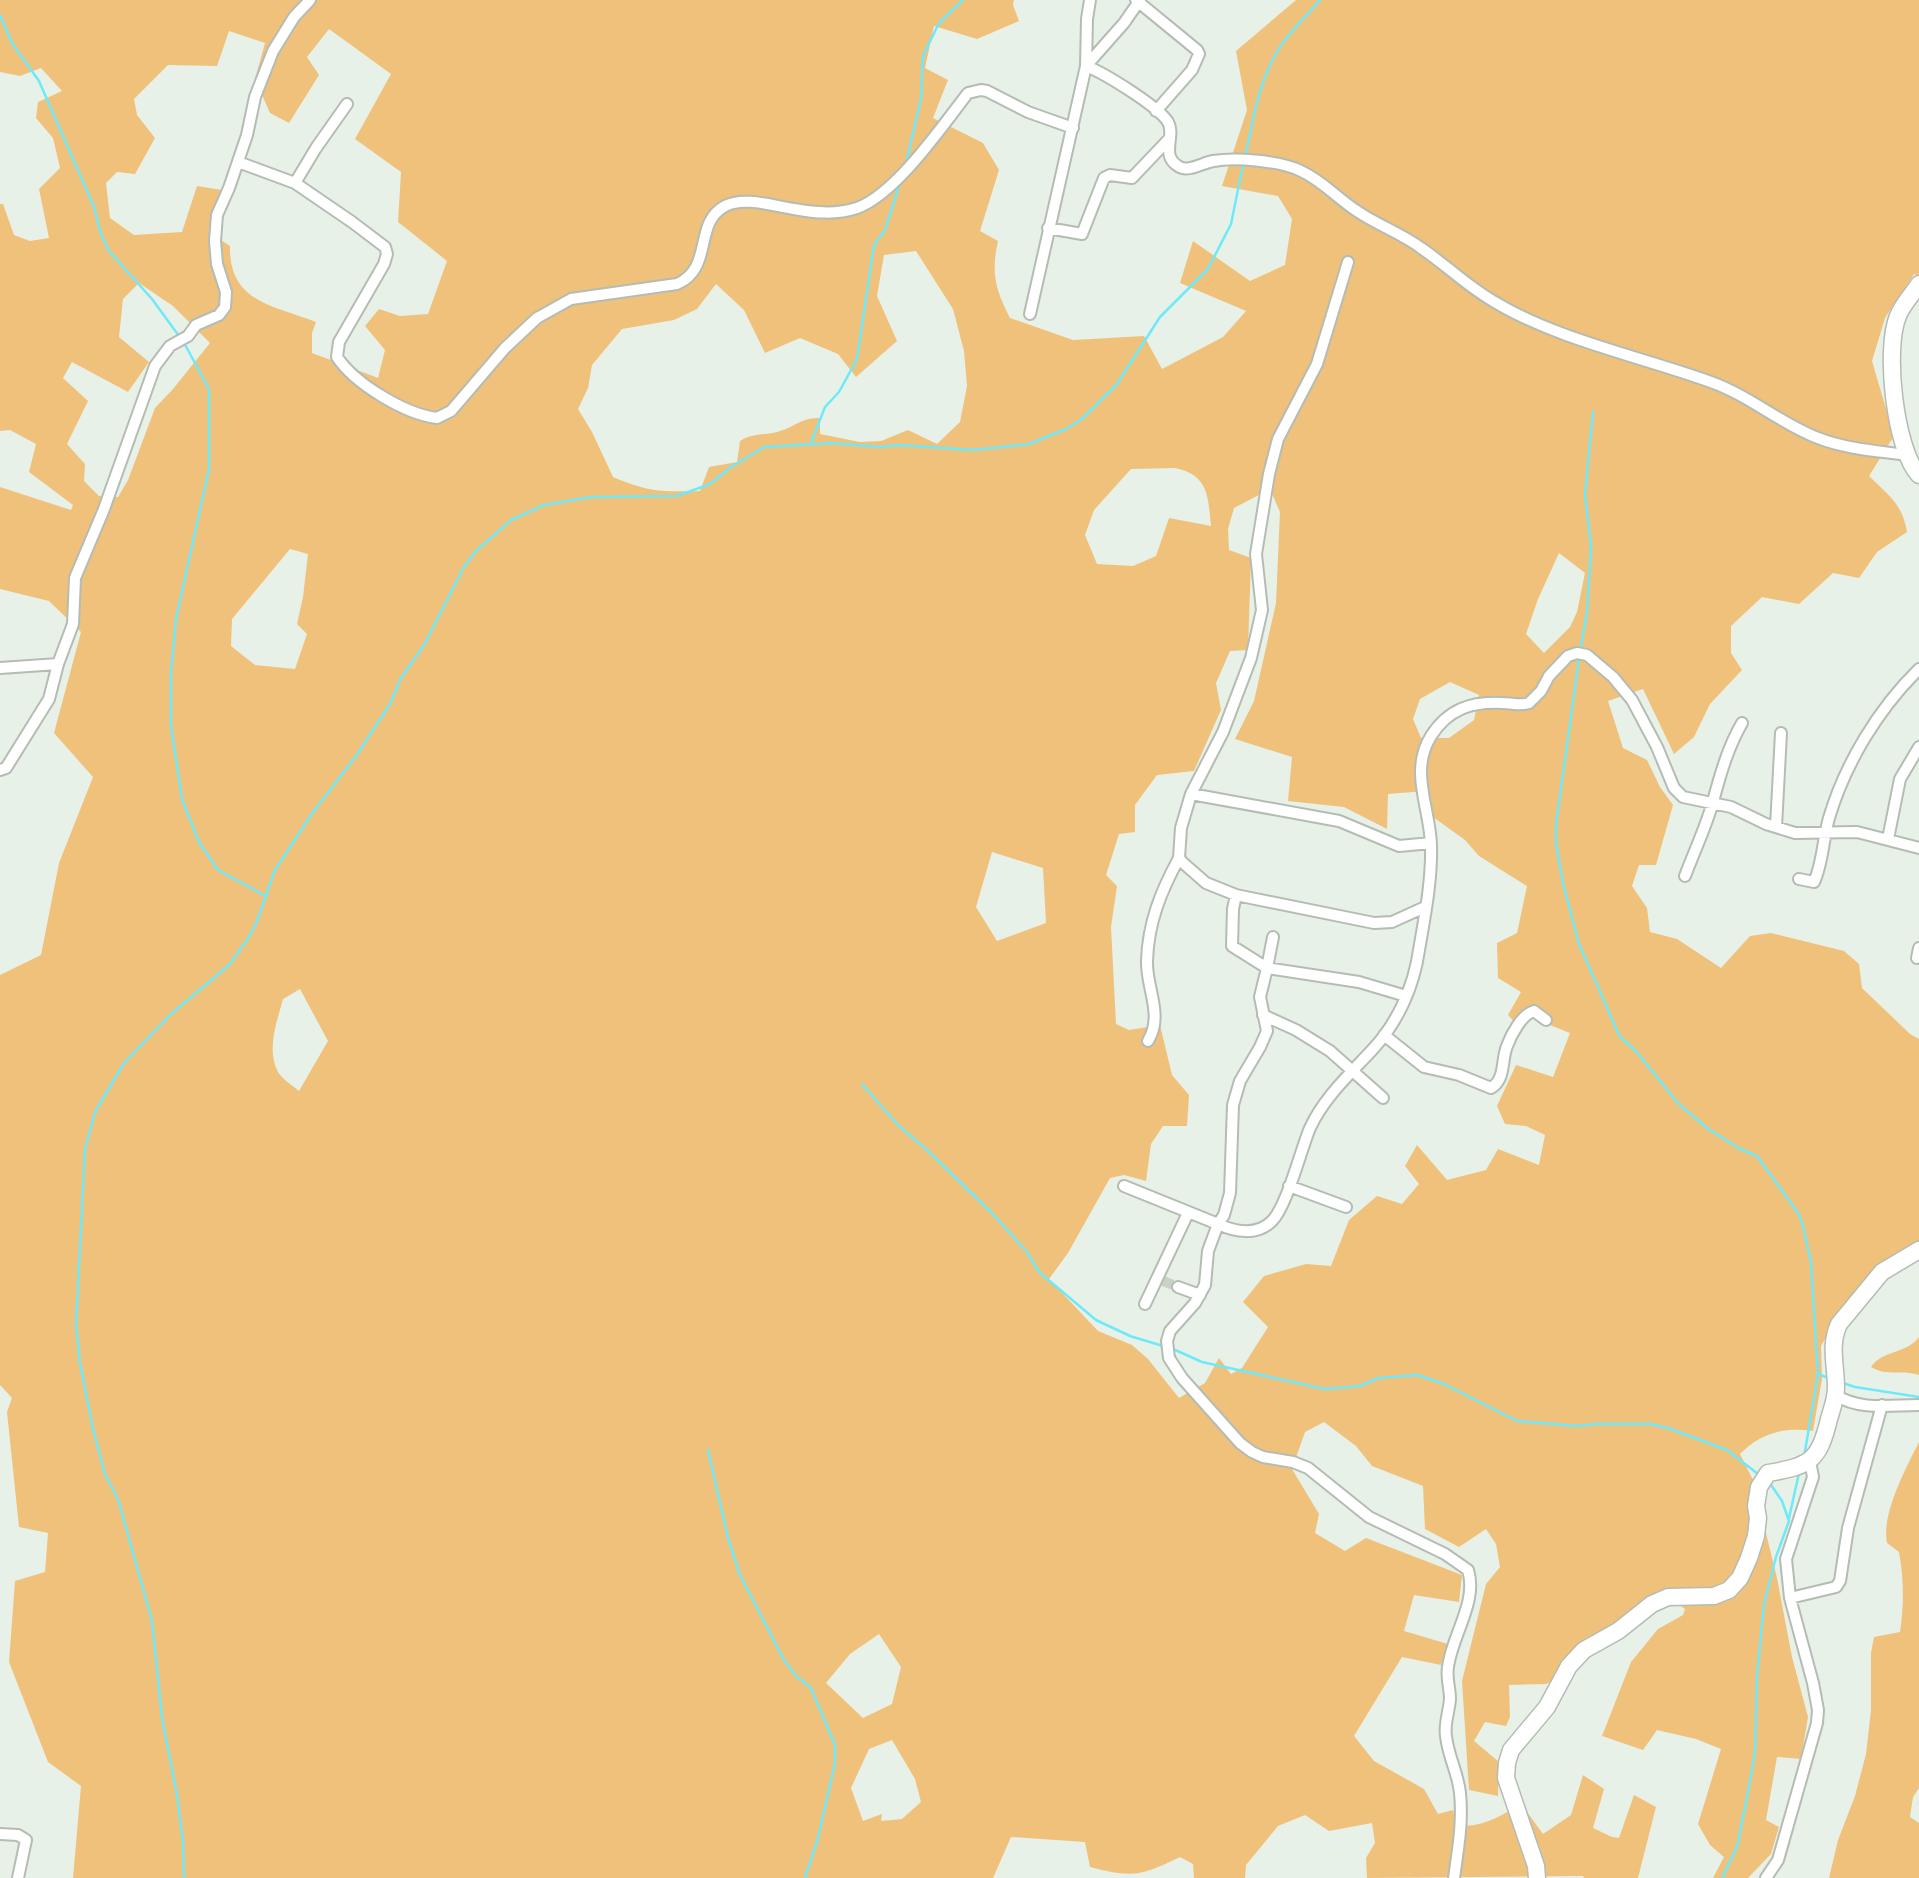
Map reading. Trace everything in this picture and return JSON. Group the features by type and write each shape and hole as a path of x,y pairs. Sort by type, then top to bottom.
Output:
{"street":[{"path":"0,770 6,768 49,699 73,624 73,590 80,562 104,509 155,366 170,346 188,337 196,325 219,314 225,307 226,292 215,240 217,215 238,162 255,97 273,51 294,17 310,0"},
{"path":"1030,314 1086,66 1090,0"},
{"path":"1086,66 1116,32 1138,1 1199,54 1192,70 1156,111"},
{"path":"1086,66 1136,94 1168,123 1171,159 1182,168 1191,168 1211,161 1243,159 1300,170 1335,192 1354,210 1420,247 1467,285 1507,310 1733,390 1820,439 1845,446 1906,455"},
{"path":"238,162 295,183 381,243 387,251 384,264 339,342 337,357 355,378 394,402 437,418 451,411 505,348 537,317 571,299 677,284 691,276 696,270 708,226 722,207 741,201 816,213 838,212 860,207 880,195 909,168 968,93 976,90 987,91 1028,112 1073,128"},
{"path":"295,183 347,104"},
{"path":"1048,228 1082,234 1104,178 1110,174 1132,178 1168,139"},
{"path":"1149,1041 1154,1023 1153,997 1146,964 1157,901 1179,858 1181,828 1191,794 1223,732 1251,659 1262,610 1256,554 1269,474 1278,439 1317,364 1348,262"},
{"path":"1919,284 1897,318 1892,349 1892,390 1906,455 1919,475"},
{"path":"1124,1186 1241,1232 1262,1227 1272,1220 1289,1186 1311,1126 1323,1105 1384,1035 1414,979 1430,881 1431,843 1421,792 1420,769 1430,738 1446,717 1462,707 1481,703 1529,703 1568,656 1582,654 1622,685 1657,747 1674,788 1683,797 1737,809 1795,833 1857,832 1919,848"},
{"path":"0,668 58,664"},
{"path":"1799,879 1814,881 1824,834 1842,779 1861,746 1906,682 1919,669"},
{"path":"1685,876 1732,741 1742,723"},
{"path":"1776,827 1781,733"},
{"path":"1888,839 1900,779 1919,747"},
{"path":"1191,794 1339,821 1399,846 1431,843"},
{"path":"1179,858 1206,883 1237,895 1374,923 1392,922 1425,907"},
{"path":"1237,895 1233,909 1232,946 1266,968 1359,982 1406,996"},
{"path":"1273,937 1260,997 1266,1024 1265,1036 1240,1081 1233,1105 1230,1193 1224,1215 1208,1251 1205,1286 1170,1331 1167,1341 1169,1359 1182,1378 1229,1431 1252,1452 1308,1468 1369,1517 1428,1545 1468,1570 1472,1584 1471,1595 1457,1634 1447,1678 1450,1695 1446,1737 1455,1766 1462,1817 1454,1878"},
{"path":"1384,1035 1424,1067 1459,1075 1492,1088 1502,1073 1506,1048 1524,1017 1534,1011 1546,1020"},
{"path":"1263,1015 1330,1051 1383,1098"},
{"path":"1289,1186 1346,1207"},
{"path":"1145,1304 1160,1279 1188,1213"},
{"path":"1538,1878 1506,1778 1511,1750 1547,1707 1569,1666 1584,1650 1618,1631 1652,1604 1668,1597 1714,1596 1729,1590 1740,1578 1756,1536 1756,1506 1763,1480 1810,1461 1824,1441 1835,1386 1833,1347 1839,1324 1882,1272 1919,1250"},
{"path":"1178,1287 1200,1295"},
{"path":"1835,1386 1854,1404 1919,1405"},
{"path":"1790,1598 1836,1587 1840,1581 1849,1528 1882,1405"},
{"path":"1766,1878 1779,1860 1817,1723 1818,1710 1813,1683 1790,1598 1786,1559 1813,1477 1810,1461"},
{"path":"0,1834 18,1835 26,1840 18,1878"}],"shaded area":[{"path":"0,0 1014,0 1013,5 1019,21 977,39 934,26 925,68 948,80 933,118 983,143 999,170 980,231 998,241 995,272 1001,298 1010,318 1073,340 1144,336 1162,369 1223,337 1246,311 1180,283 1193,241 1250,281 1285,265 1292,219 1278,196 1222,186 1247,110 1236,51 1296,0 1919,0 1919,276 1914,274 1885,318 1872,361 1894,436 1869,476 1898,507 1907,532 1877,552 1859,578 1833,573 1799,604 1762,597 1731,626 1731,653 1742,670 1710,704 1694,737 1674,754 1643,689 1608,701 1623,748 1647,760 1660,787 1673,805 1656,865 1639,865 1632,886 1647,908 1650,932 1677,939 1721,968 1750,936 1771,933 1844,951 1859,964 1862,988 1910,1034 1919,1039 1919,1245 1845,1305 1821,1346 1822,1379 1813,1431 1773,1433 1756,1441 1740,1454 1753,1480 1808,1717 1801,1759 1777,1757 1766,1820 1779,1827 1771,1854 1748,1878 1713,1878 1724,1857 1710,1845 1698,1824 1721,1749 1696,1739 1657,1730 1643,1750 1602,1736 1631,1662 1658,1629 1683,1615 1685,1609 1673,1601 1617,1626 1558,1679 1546,1684 1509,1685 1510,1717 1506,1726 1485,1722 1474,1741 1499,1762 1498,1796 1469,1790 1462,1681 1486,1584 1500,1567 1496,1544 1486,1529 1459,1547 1425,1529 1423,1486 1372,1466 1356,1446 1324,1422 1305,1432 1292,1469 1319,1514 1315,1533 1345,1551 1366,1538 1462,1575 1459,1602 1414,1595 1404,1631 1448,1644 1441,1665 1402,1657 1354,1736 1374,1761 1424,1789 1438,1814 1453,1810 1457,1825 1482,1823 1521,1804 1543,1834 1571,1815 1583,1775 1604,1789 1593,1828 1619,1838 1634,1795 1656,1807 1638,1878 1367,1878 1366,1858 1375,1843 1372,1823 1329,1831 1305,1815 1278,1826 1246,1865 1245,1878 1194,1878 1193,1864 1180,1857 1145,1871 1116,1873 1090,1867 1085,1842 1011,1837 993,1878 73,1878 81,1786 48,1762 9,1662 15,1581 45,1572 48,1533 19,1527 7,1412 12,1398 0,1385 0,975 41,955 59,863 93,777 54,733 81,632 49,601 0,589 0,487 71,510 73,505 29,472 36,444 10,430 0,431 0,204 3,204 14,235 30,241 49,238 39,189 60,168 53,138 36,118 38,102 62,91 41,68 20,76 0,72","holes":["329,29 391,74 355,139 401,172 398,222 447,261 428,314 400,316 379,309 365,326 385,350 378,378 312,353 312,333 316,322 269,305 245,290 232,265 230,246 209,232 222,190 197,186 182,232 134,235 110,218 106,183 117,172 135,174 155,138 137,115 134,99 168,65 217,66 229,31 265,43 255,79 270,113 289,123 319,75 307,57","916,251 953,309 964,351 967,386 960,422 937,444 908,430 881,441 860,442 820,434 820,418 809,419 778,432 751,436 740,441 737,462 709,467 700,491 664,491 636,486 613,477 578,409 588,388 592,365 622,329 674,320 697,309 716,284 744,310 765,353 800,338 838,354 856,377 897,341 877,296 884,255","139,283 173,306 210,343 155,408 128,480 118,497 99,496 84,481 85,464 67,444 88,401 63,378 72,362 128,392 149,362 119,337 123,299","1175,468 1186,471 1201,482 1207,497 1211,526 1169,518 1156,556 1133,566 1097,564 1085,535 1094,510 1131,469","1270,489 1280,512 1276,603 1254,701 1235,739 1292,757 1288,801 1344,807 1387,829 1388,794 1426,791 1433,817 1465,840 1479,856 1527,886 1517,933 1497,943 1498,978 1521,992 1508,1015 1518,1026 1527,1016 1570,1033 1553,1077 1516,1065 1497,1106 1505,1124 1526,1126 1545,1135 1539,1165 1498,1149 1486,1170 1447,1180 1417,1145 1405,1166 1419,1184 1402,1204 1377,1196 1349,1220 1331,1266 1306,1264 1264,1276 1243,1302 1268,1327 1242,1368 1231,1374 1219,1358 1205,1383 1179,1398 1148,1359 1132,1345 1098,1331 1049,1279 1068,1253 1110,1178 1124,1175 1146,1181 1151,1144 1163,1126 1187,1126 1189,1095 1172,1075 1160,1025 1129,1030 1116,1024 1111,927 1117,886 1106,875 1119,834 1135,832 1135,805 1157,775 1194,771 1221,710 1216,683 1230,651 1248,650 1251,558 1229,550 1228,529 1234,508","290,549 308,554 297,624 307,634 295,669 255,665 231,646 232,619","1559,553 1585,573 1577,612 1570,627 1544,653 1526,634","1450,682 1479,695 1474,720 1449,738 1421,738 1413,719 1420,699","992,852 1043,868 1046,923 997,941 976,907","300,989 328,1041 299,1091 280,1075 273,1054 274,1036 283,999","879,1634 901,1667 892,1704 863,1718 826,1683 850,1654","892,1740 915,1779 921,1802 902,1819 881,1821 882,1814 863,1821 851,1788 869,1749"]},
{"path":"1919,1337 1919,1375 1883,1372 1871,1367 1881,1358 1908,1346"},
{"path":"1919,1442 1919,1788 1913,1797 1910,1817 1919,1823 1919,1878 1829,1878 1838,1840 1855,1796 1866,1754 1874,1637 1900,1632 1903,1592 1901,1562 1899,1552 1887,1543 1886,1531 1896,1491"}],"waterway":[{"path":"906,163 921,99 923,56 939,23 963,0"},
{"path":"1245,158 1267,71 1288,36 1320,0"},
{"path":"0,15 12,43 39,81 94,207 109,251 152,299 179,336"},
{"path":"184,1878 183,1842 162,1718 152,1621 118,1499 105,1474 93,1429 80,1363 76,1325 85,1149 95,1112 124,1063 171,1014 229,965 247,940 256,924 275,870 390,704 401,678 424,645 464,567 475,552 511,520 544,505 591,497 677,496 710,484 731,467 764,447 832,443 973,450 1029,444 1066,429 1082,419 1117,384 1160,317 1208,269 1231,224 1243,165"},
{"path":"811,443 825,407 839,392 857,359 874,245 885,230 900,183"},
{"path":"183,341 209,389 209,469 176,619 171,672 171,726 182,799 199,842 218,870 264,895"},
{"path":"1580,652 1587,612 1591,547 1585,494 1593,412"},
{"path":"1579,659 1556,824 1556,843 1563,883 1579,944 1620,1037 1635,1050 1678,1103 1707,1128 1740,1149 1757,1156 1802,1222 1811,1262 1818,1374 1804,1457"},
{"path":"862,1084 898,1125 992,1213 1027,1252 1039,1272 1096,1320 1130,1336 1163,1346"},
{"path":"1173,1349 1202,1362 1325,1389 1360,1386 1378,1378 1418,1375 1444,1384 1517,1421 1577,1426 1650,1424 1727,1450 1758,1474"},
{"path":"1818,1374 1831,1379"},
{"path":"1843,1383 1919,1397"},
{"path":"708,1450 728,1538 740,1575 784,1660 796,1676 811,1688 835,1745 835,1763 818,1838 805,1878"},
{"path":"1789,1518 1799,1473"},
{"path":"1722,1878 1737,1847 1748,1792 1755,1753 1757,1676 1764,1604 1789,1521 1782,1501 1769,1482"}],"tunnel":[{"path":"1163,1281 1178,1287"}]}
